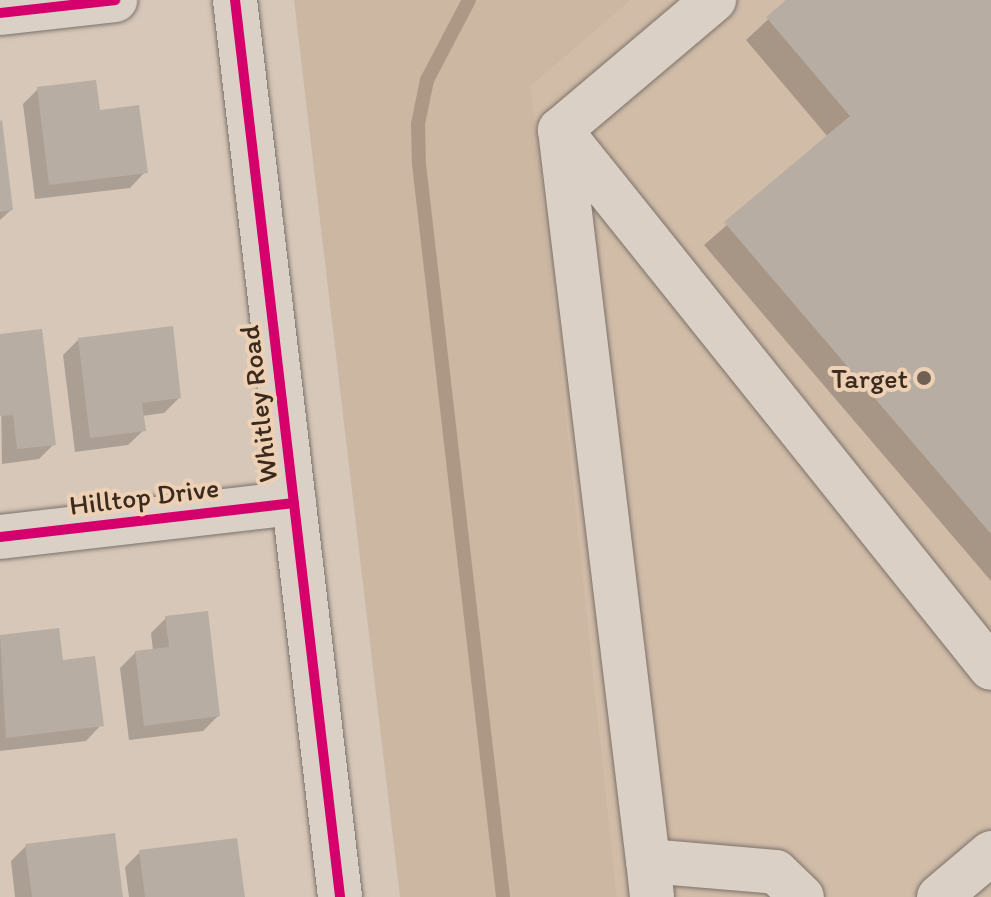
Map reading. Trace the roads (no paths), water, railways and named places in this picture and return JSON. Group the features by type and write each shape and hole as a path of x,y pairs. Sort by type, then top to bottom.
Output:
{"street":[{"path":"0,13 115,0"},
{"name":"Whitley Road","path":"235,0 340,897"},
{"path":"560,130 714,0"},
{"path":"560,130 991,668"},
{"path":"560,130 650,879 776,872 802,897"},
{"name":"Hilltop Drive","path":"0,537 294,503"},
{"path":"939,897 991,853"}],"waterway":[{"path":"469,0 427,80 418,124 419,164 503,897"}],"place":[{"name":"Target","path":"924,378"}]}
